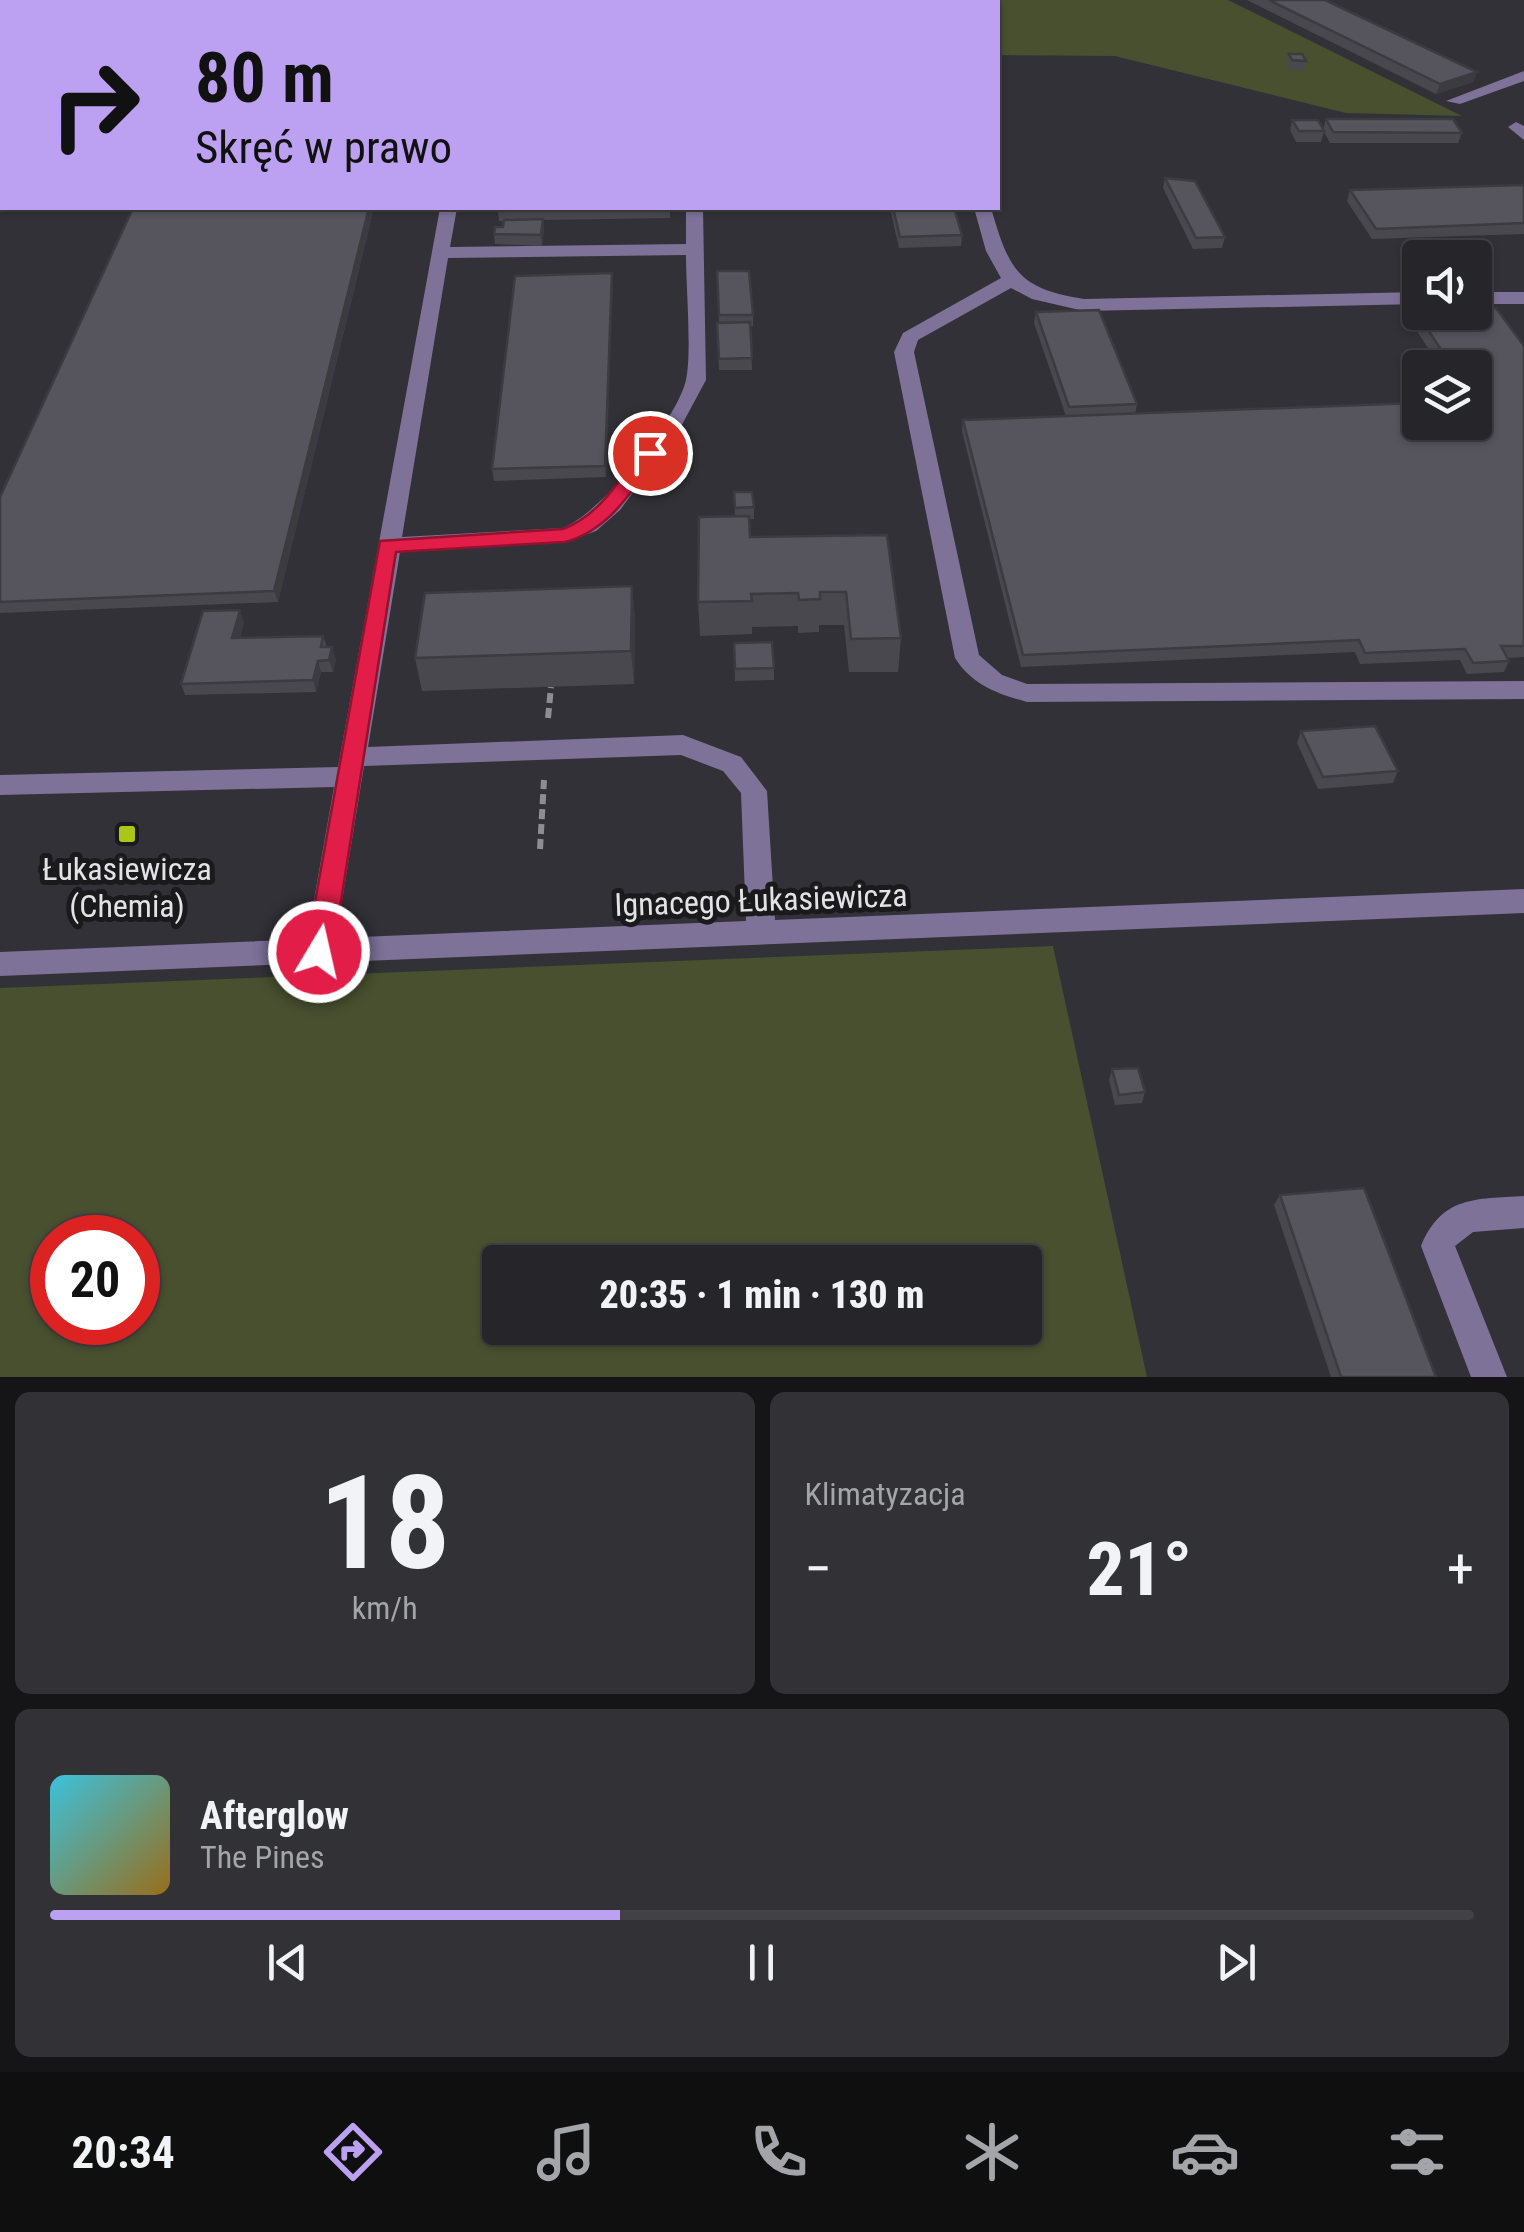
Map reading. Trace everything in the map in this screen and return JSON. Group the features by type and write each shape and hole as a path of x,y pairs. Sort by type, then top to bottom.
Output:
{"street":[{"path":"1454,102 1524,76"},
{"path":"319,952 448,210"},
{"path":"387,546 565,535 599,518 688,401 696,380 695,210"},
{"path":"983,210 998,265 1010,280 1057,302 1084,305 1402,298"},
{"path":"440,253 696,249"},
{"path":"1010,280 910,338 904,352 967,658 980,674 1002,687 1027,693 1524,690"},
{"path":"1492,298 1524,298"},
{"path":"0,785 683,745 732,764 754,791 761,934"},
{"name":"Ignacego Łukasiewicza","path":"0,964 1524,901"},
{"path":"1489,1377 1438,1246 1449,1224 1466,1218 1524,1212"}],"green space":[{"path":"1000,0 1228,0 1462,116 1346,113 1115,56 1000,55"},
{"path":"1053,946 1147,1377 0,1377 0,988"}],"building":[{"path":"1269,0 1325,0 1477,72 1440,84"},
{"path":"1289,54 1302,54 1306,61 1292,60"},
{"path":"1326,119 1453,119 1462,133 1333,132"},
{"path":"1292,120 1318,120 1324,131 1299,131"},
{"path":"1165,178 1195,181 1225,237 1196,238"},
{"path":"1524,185 1524,223 1376,229 1350,190"},
{"path":"132,210 369,210 274,591 0,602 0,497"},
{"path":"893,210 955,210 962,235 900,237"},
{"path":"543,219 541,235 494,234 495,227 503,227 504,220"},
{"path":"717,271 749,271 753,315 719,315"},
{"path":"612,273 605,466 492,469 515,276"},
{"path":"1492,308 1496,308 1524,346 1524,646 1501,646 1509,661 1473,663 1465,649 1365,653 1359,640 1023,655 963,420 1402,403 1402,440 1492,440 1492,350 1441,350 1428,330 1492,330"},
{"path":"1099,310 1137,404 1069,407 1036,312"},
{"path":"750,322 752,358 719,359 717,323"},
{"path":"734,492 752,492 754,507 735,508"},
{"path":"749,516 750,537 887,535 901,638 851,639 846,592 820,592 820,599 799,600 798,593 751,594 752,601 698,602 699,517"},
{"path":"632,586 631,651 415,658 425,593"},
{"path":"240,610 232,638 323,636 321,647 332,647 329,660 318,661 313,680 181,684 203,611"},
{"path":"772,642 774,668 735,669 734,643"},
{"path":"1375,726 1398,771 1323,777 1301,731"},
{"path":"1138,1068 1145,1092 1119,1095 1112,1069"},
{"path":"1364,1188 1436,1377 1341,1377 1280,1195"}],"place":[{"name":"Łukasiewicza (Chemia)","path":"127,834"}],"route":[{"path":"319,952 387,546 565,535 582,529 612,504 650,453"}]}
